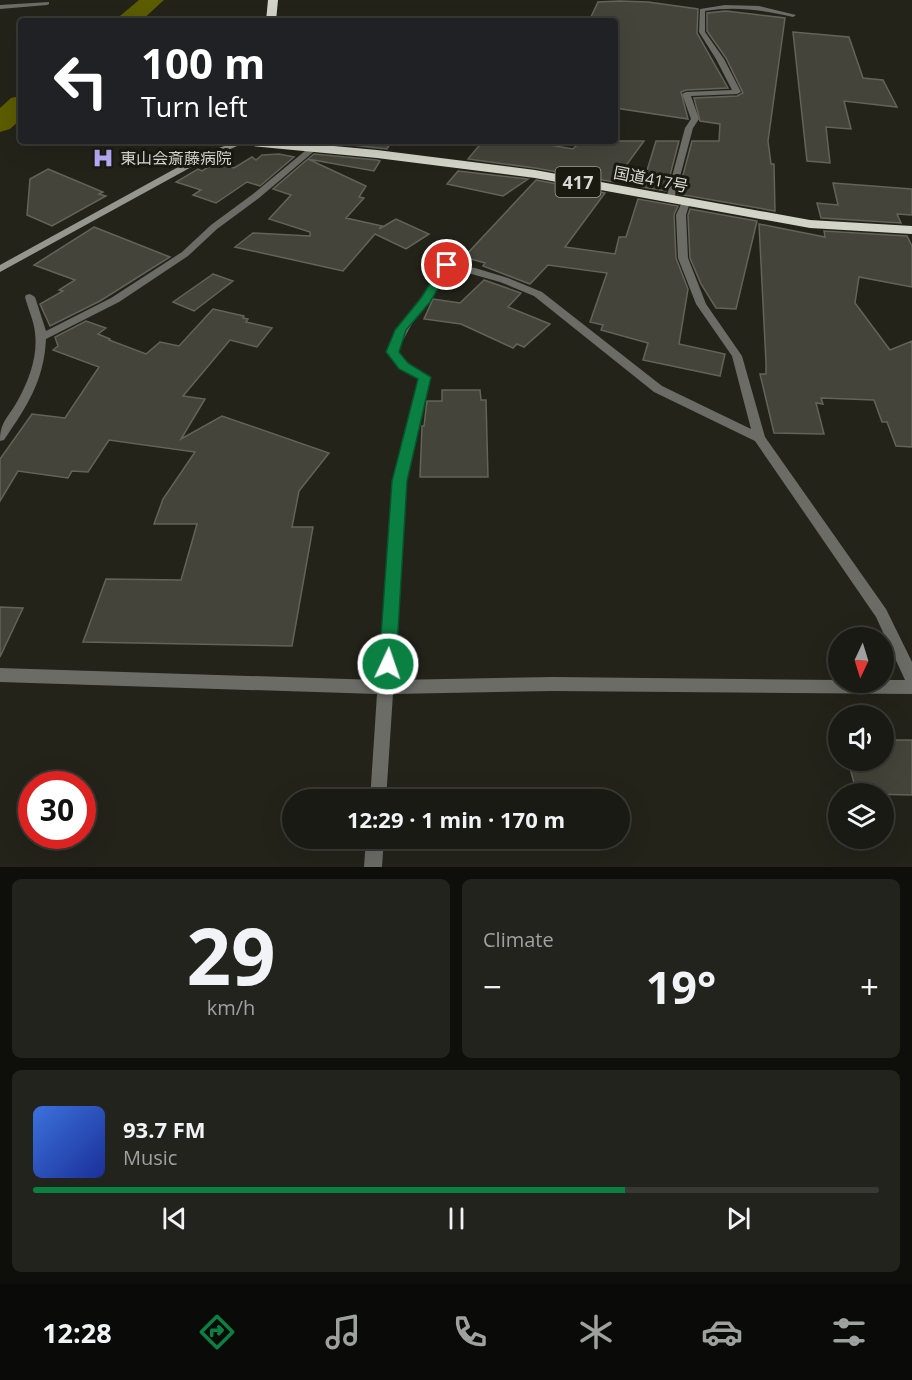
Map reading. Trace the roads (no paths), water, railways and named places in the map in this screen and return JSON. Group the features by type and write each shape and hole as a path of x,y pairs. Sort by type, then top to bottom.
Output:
{"highway":[{"path":"271,18 273,0"},
{"name":"国道417号","path":"267,144 535,174 810,224 912,231"}],"street":[{"path":"706,0 710,9"},
{"path":"0,7 47,3"},
{"path":"670,199 689,128 695,119 686,94 737,92 720,59 702,32 702,10 719,6 765,8 793,15"},
{"path":"4,266 203,157 238,144"},
{"path":"41,337 115,300 185,254 213,227 256,196 314,148"},
{"path":"686,202 681,215 683,258 701,304 736,356 759,438 881,613 912,678"},
{"path":"379,789 399,481 425,377 404,366 392,352 401,330 426,299 447,265 504,280 538,294 657,389 759,438"},
{"path":"0,437 28,395 39,370 41,337 30,297"},
{"path":"0,675 386,687 553,684 912,687"},
{"path":"373,867 374,849"}],"waterway":[{"path":"130,18 153,0"},
{"path":"0,123 18,107"}],"place":[{"name":"東山会斎藤病院","path":"103,158"}]}
